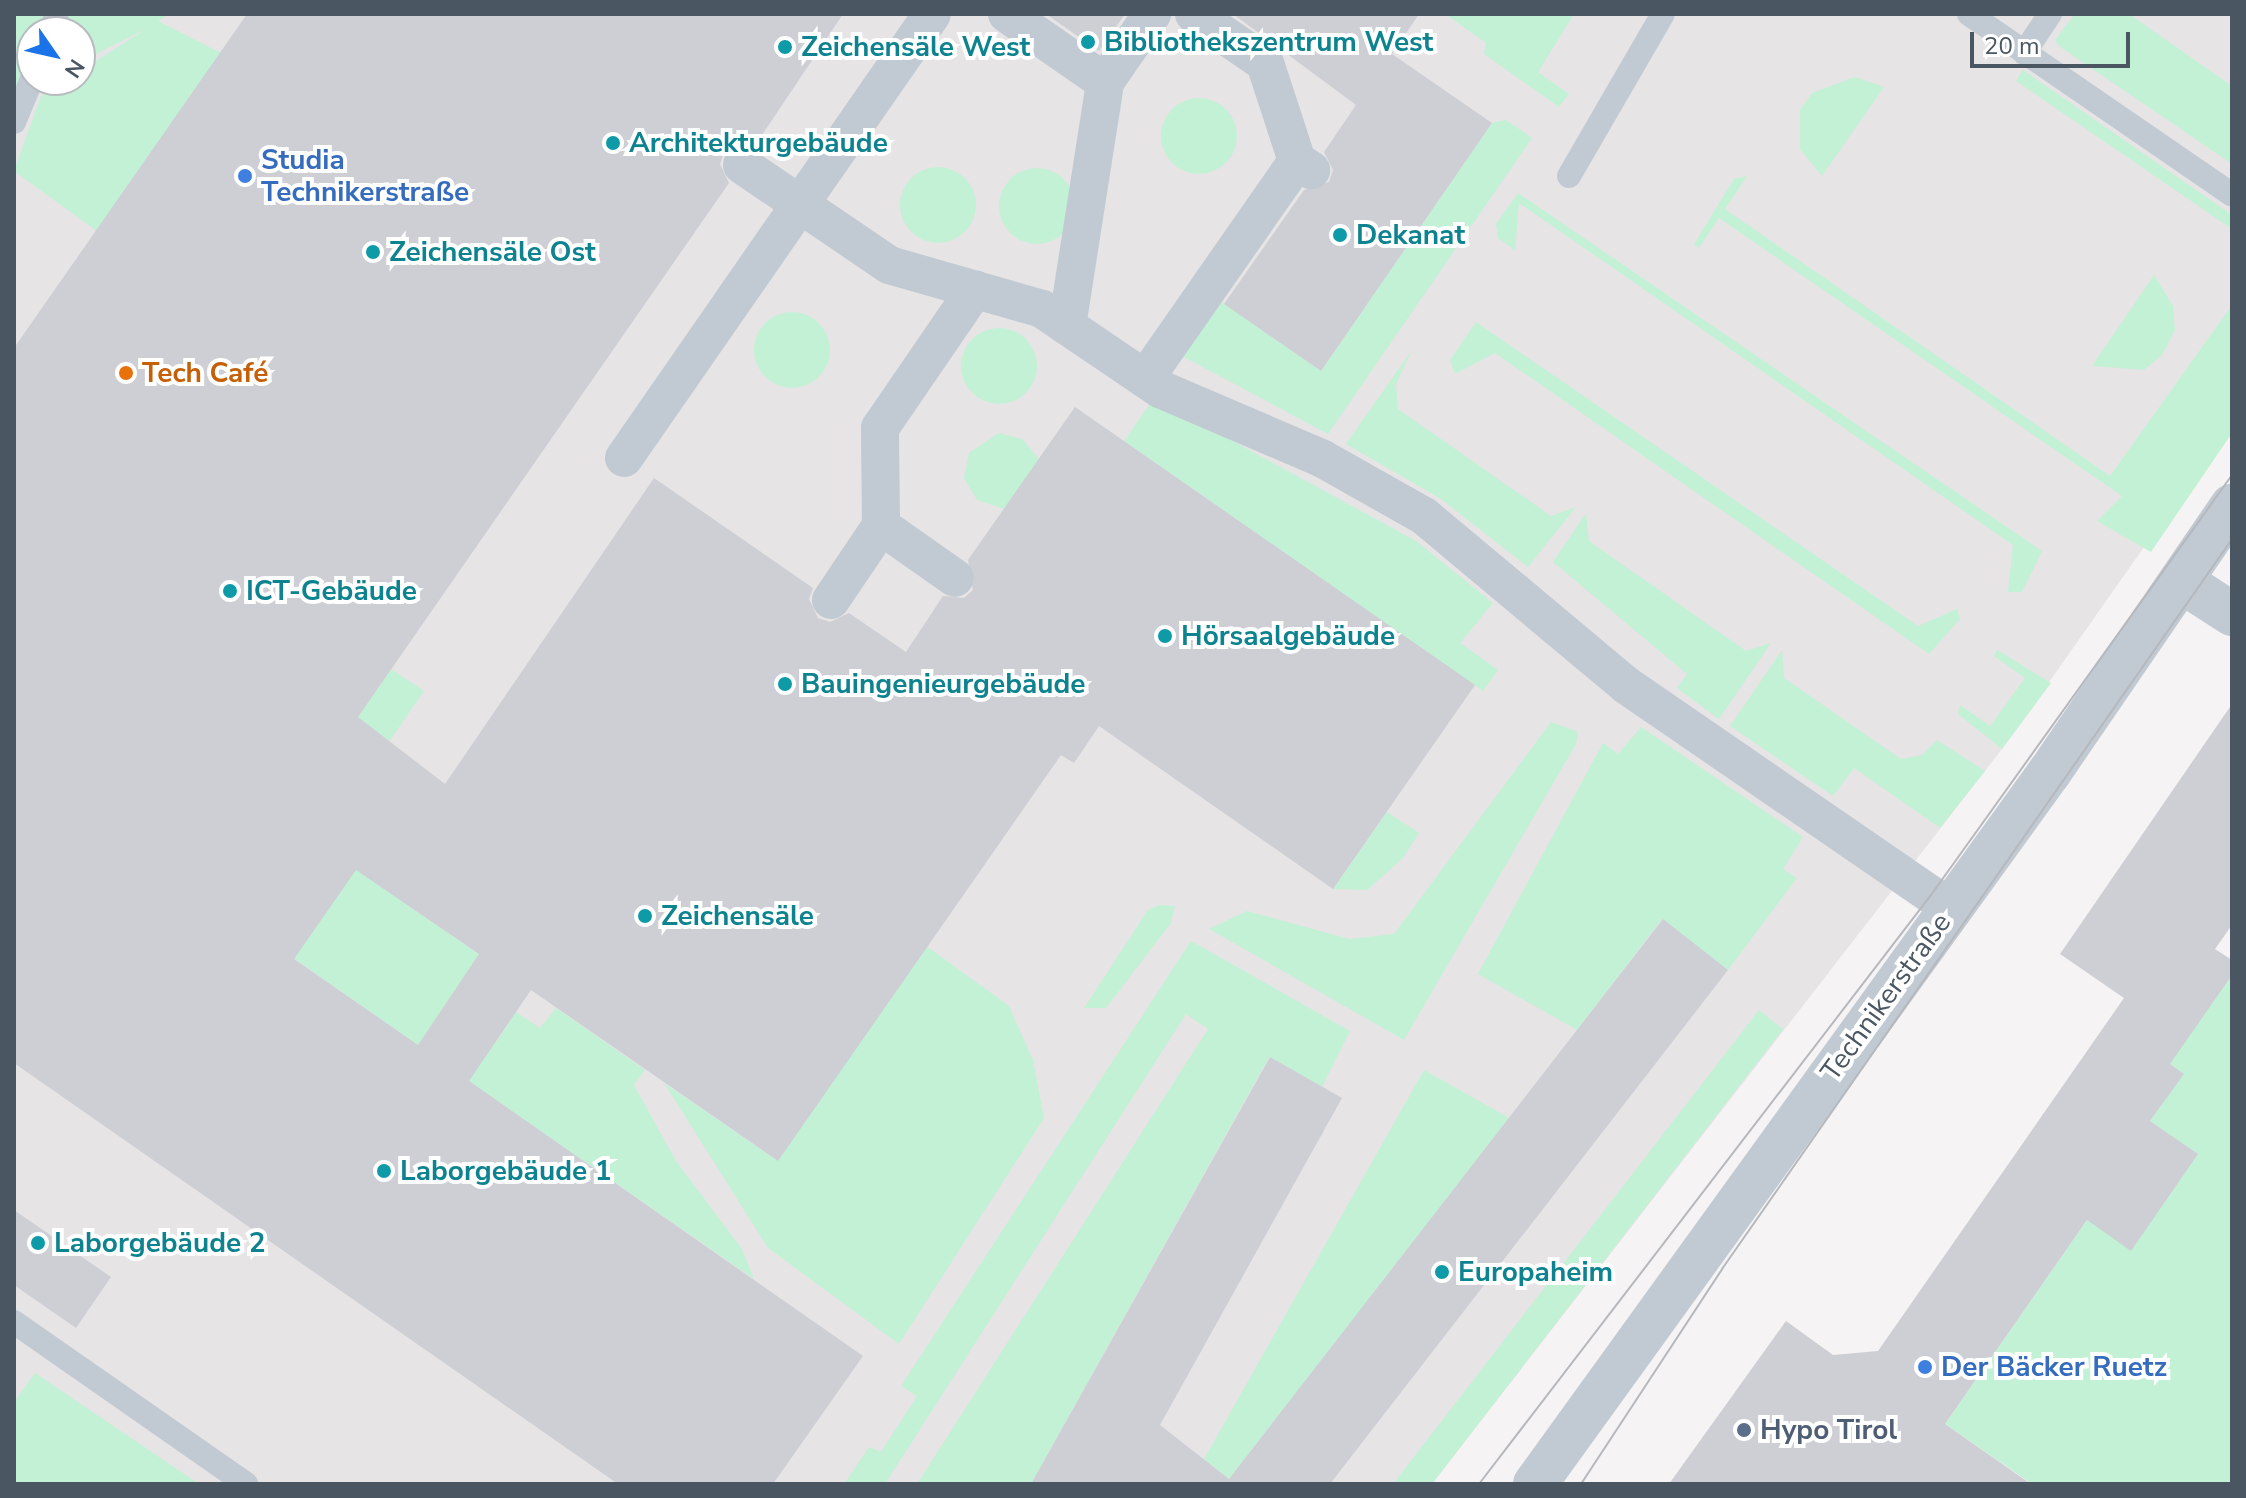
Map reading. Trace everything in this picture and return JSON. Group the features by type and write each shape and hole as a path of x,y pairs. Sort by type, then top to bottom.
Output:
{"street":[{"path":"624,458 932,14"},
{"path":"1007,14 1105,82"},
{"path":"1067,326 1105,82 1152,14"},
{"path":"1145,379 1304,165 1270,56 1194,14"},
{"path":"742,165 889,265 1042,309 1145,379 1323,459 1424,516 1565,640 1718,733 1950,908"},
{"path":"831,600 881,526 880,428 975,289"},
{"name":"Technikerstraße","path":"1535,1484 1950,908 2232,506"},
{"path":"881,526 955,578"},
{"path":"2181,581 2232,614"}],"lane":[{"path":"1569,176 1663,14"},
{"path":"1969,14 2232,195"},
{"path":"2024,53 2050,14"},
{"path":"14,122 25,96"},
{"path":"14,1322 246,1484"}],"shaded area":[{"path":"14,14 2232,14 2232,422 2002,749 1432,1484 14,1484"}],"green space":[{"path":"14,14 54,14 16,16 16,96 19,96 14,107"},
{"path":"170,14 158,21 221,53 98,232 14,171 41,96 96,96 96,61 146,29 96,54 96,16 59,16"},
{"path":"1445,14 1574,14 1538,72 1569,94 1559,107 1484,54 1486,43"},
{"path":"2075,14 2129,14 2232,86 2232,164 2059,46 2055,40"},
{"path":"2023,70 2232,215 2232,229 2016,81"},
{"path":"1855,77 1884,87 1822,176 1800,149 1800,110 1812,93"},
{"path":"1199,98 1213,101 1226,109 1234,122 1237,136 1234,150 1226,163 1213,171 1199,174 1185,171 1172,163 1164,150 1161,136 1164,122 1172,109 1185,101"},
{"path":"1506,120 1532,138 1328,434 1182,356 1220,301 1321,371 1492,123"},
{"path":"938,167 953,170 965,178 973,190 976,205 973,220 965,232 953,240 938,243 923,240 911,232 903,220 900,205 903,190 911,178 923,170"},
{"path":"1037,168 1051,171 1064,179 1072,192 1075,206 1072,220 1064,233 1051,241 1037,244 1023,241 1010,233 1002,220 999,206 1002,192 1010,179 1023,171"},
{"path":"1747,176 1725,209 2110,476 2232,305 2232,433 2151,552 2097,521 2122,496 1719,218 1699,248 1694,244 1734,179"},
{"path":"1518,193 2042,551 2022,592 2008,592 2013,545 1519,203 1515,250 1498,238 1496,224"},
{"path":"2154,275 2173,306 2175,330 2162,355 2144,370 2092,366"},
{"path":"792,312 807,315 819,323 827,335 830,350 827,365 819,377 807,385 792,388 777,385 765,377 757,365 754,350 757,335 765,323 777,315"},
{"path":"1476,322 1918,626 1957,609 1960,619 1929,654 1495,353 1455,374 1450,360"},
{"path":"999,328 1014,331 1026,339 1034,351 1037,366 1034,381 1026,393 1014,401 999,404 984,401 972,393 964,381 961,366 964,351 972,339 984,331"},
{"path":"1412,350 1396,384 1398,409 1551,516 1576,507 1528,567 1441,499 1346,444"},
{"path":"1154,398 1416,541 1493,603 1460,643 1498,670 1483,691 1124,441"},
{"path":"999,433 1022,439 1039,459 1004,509 977,500 964,478 969,453"},
{"path":"1586,513 1589,541 1746,651 1771,643 1719,719 1677,688 1687,674 1553,562"},
{"path":"1782,650 1784,678 1901,759 1922,755 1937,740 1985,771 1940,828 1854,768 1833,796 1730,726"},
{"path":"1997,650 2051,683 2002,749 1958,714 1960,705 1990,726 2025,678 1994,656"},
{"path":"391,669 424,691 375,762 261,857"},
{"path":"1551,722 1578,732 1576,744 1404,1040 1209,929 1247,911 1349,939 1394,934"},
{"path":"1641,727 1803,837 1783,869 1797,878 1728,970 1662,919 1577,1030 1478,974 1603,743 1618,754"},
{"path":"412,789 377,884 480,955 418,1045 293,958"},
{"path":"1387,812 1419,833 1403,858 1367,890 1333,889"},
{"path":"1159,905 1175,906 1171,923 1106,1008 1084,1008 1148,910"},
{"path":"918,940 1009,1006 1033,1060 1044,1118 899,1344 768,1248 664,1083 778,1161"},
{"path":"1191,941 1350,1031 1322,1087 1269,1057 1031,1484 917,1484 1208,1029 1186,1014 885,1484 844,1484 869,1447 881,1452 917,1396 901,1386"},
{"path":"2232,975 2232,1484 2032,1484 1945,1424 2087,1220 2197,1154 2150,1121 2183,1074 2166,1061"},
{"path":"556,1008 645,1070 634,1085 676,1161 742,1249 754,1279 441,1062 468,1021 497,1041 516,1012 540,1028"},
{"path":"1759,1010 1783,1029 1432,1484 1393,1484"},
{"path":"1424,1070 1509,1118 1229,1479 1204,1459"},
{"path":"35,1373 199,1484 14,1484 14,1402"}],"building":[{"path":"247,14 843,14 754,147 743,143 724,152 720,164 729,183 358,717 445,784 654,478 813,588 809,599 818,618 830,622 849,613 906,652 943,596 964,598 973,590 968,560 1075,407 1475,685 1333,889 1099,726 1074,763 1061,755 778,1161 531,990 469,1081 863,1356 773,1484 618,1484 14,1063 14,348","holes":["356,870 479,954 418,1045 294,959"]},
{"path":"1046,14 1125,14 1099,51"},
{"name":"Dekanat","path":"1233,14 1419,14 1392,54 1492,123 1321,371 1224,304 1304,190 1329,182 1333,170 1324,152 1356,105"},
{"path":"2232,704 2232,925 2215,949 2232,960 2232,975 2170,1064 2184,1074 2150,1121 2198,1154 2131,1251 2087,1220 1945,1424 2031,1484 1669,1484 1786,1321 1833,1355 1878,1351 2124,998 2060,954"},
{"name":"Europaheim","path":"1663,919 1728,970 1330,1484 1031,1484 1270,1057 1342,1098 1160,1425 1229,1479"},
{"name":"Laborgebäude 2","path":"14,1210 111,1277 76,1328 14,1285"}],"tram line":[{"path":"1479,1484 1931,895 2232,475"},
{"path":"1581,1484 1722,1269 2232,539"}],"place":[{"name":"Bibliothekszentrum West","path":"1088,42"},
{"name":"Zeichensäle West","path":"785,47"},
{"name":"Architekturgebäude","path":"613,143"},
{"name":"Studia Technikerstraße","path":"245,176"},
{"name":"Dekanat","path":"1340,235"},
{"name":"Zeichensäle Ost","path":"373,252"},
{"name":"Tech Café","path":"126,373"},
{"name":"ICT-Gebäude","path":"230,591"},
{"name":"Hörsaalgebäude","path":"1165,636"},
{"name":"Bauingenieurgebäude","path":"785,684"},
{"name":"Zeichensäle","path":"645,916"},
{"name":"Laborgebäude 1","path":"384,1171"},
{"name":"Laborgebäude 2","path":"38,1243"},
{"name":"Europaheim","path":"1442,1272"},
{"name":"Der Bäcker Ruetz","path":"1925,1367"},
{"name":"Hypo Tirol","path":"1744,1430"}]}
